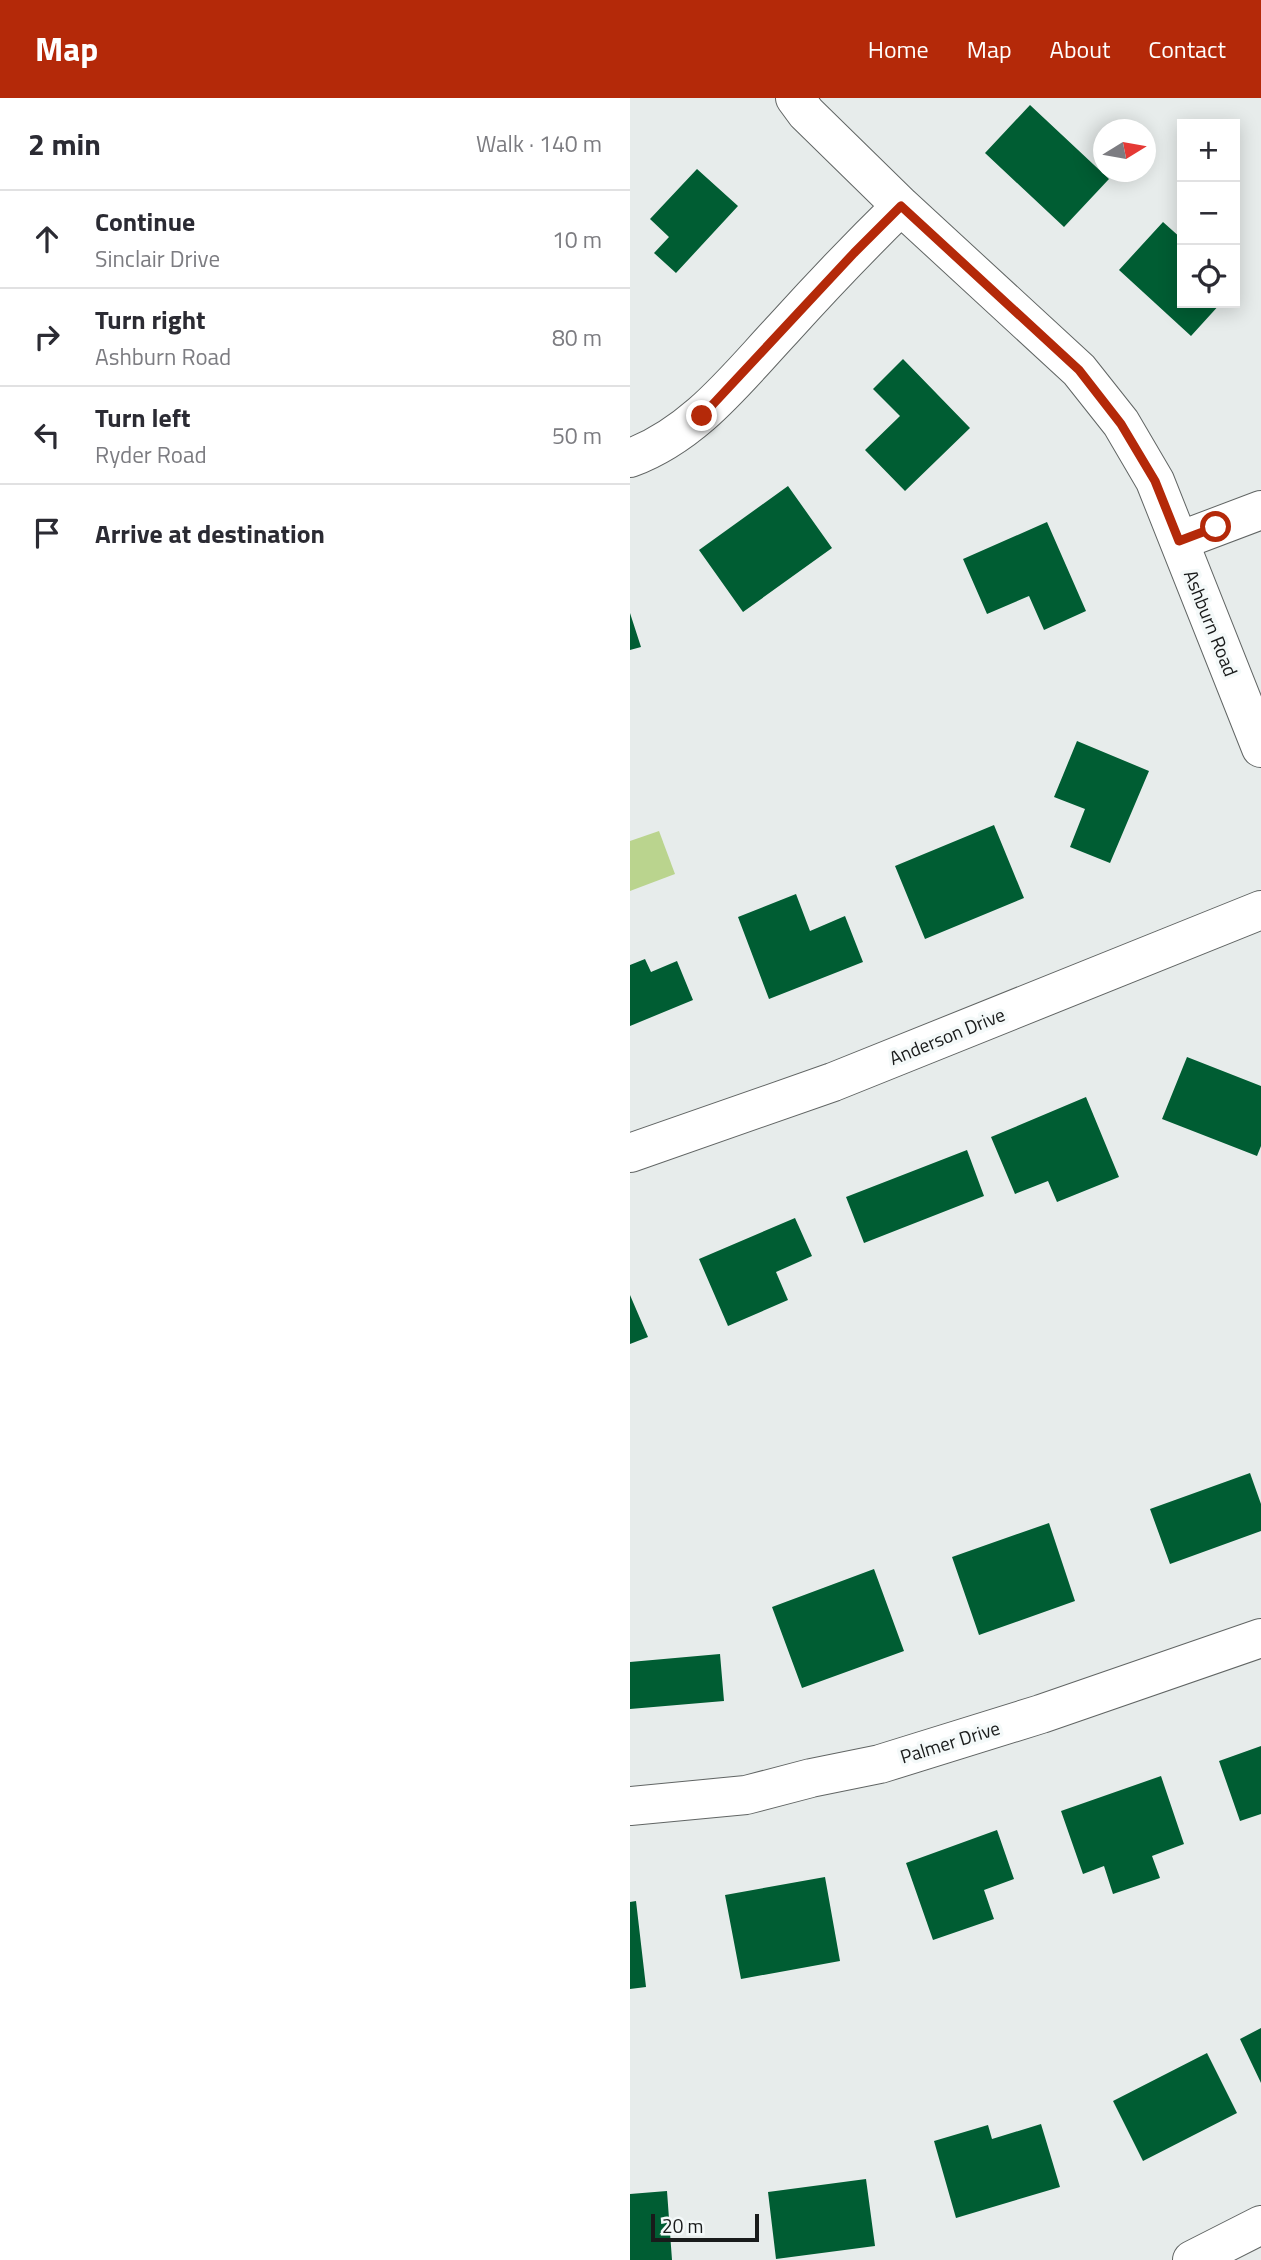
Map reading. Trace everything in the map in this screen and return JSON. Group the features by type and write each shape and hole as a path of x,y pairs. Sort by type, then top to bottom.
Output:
{"street":[{"name":"Ashburn Road","path":"795,98 806,113 901,206 1079,370 1128,435 1155,481 1261,748"},
{"path":"630,458 670,439 702,416 901,206"},
{"path":"1179,541 1261,510"},
{"name":"Anderson Drive","path":"630,1153 833,1082 1261,910"},
{"name":"Palmer Drive","path":"630,1806 746,1795 880,1764 1041,1714 1261,1638"},
{"path":"1192,2260 1261,2225"}],"green space":[{"path":"659,831 675,874 630,891 630,841"}],"building":[{"path":"1030,105 1093,164 1093,182 1106,182 1064,227 985,153"},
{"path":"697,169 738,206 676,273 654,253 669,237 650,219"},
{"path":"1163,222 1177,235 1177,308 1216,308 1191,336 1119,270"},
{"path":"903,359 970,428 905,491 865,450 900,416 873,389"},
{"path":"788,486 832,548 743,612 699,550"},
{"path":"1047,522 1086,611 1044,630 1029,596 987,614 963,559"},
{"path":"630,613 641,647 630,650"},
{"path":"1077,741 1149,771 1110,863 1070,847 1085,809 1054,797"},
{"path":"994,825 1024,898 925,939 895,866"},
{"path":"796,894 810,931 845,916 863,962 769,999 738,917"},
{"path":"645,959 651,972 677,961 693,1000 630,1026 630,965"},
{"path":"1187,1057 1261,1086 1261,1146 1257,1156 1162,1119"},
{"path":"1086,1097 1119,1177 1057,1202 1048,1181 1015,1194 991,1137"},
{"path":"967,1150 984,1196 864,1243 846,1197"},
{"path":"795,1218 812,1256 776,1272 788,1300 728,1326 699,1259"},
{"path":"630,1295 648,1337 630,1344"},
{"path":"1250,1473 1261,1504 1261,1531 1170,1564 1150,1509"},
{"path":"1049,1523 1075,1601 979,1635 952,1557"},
{"path":"874,1569 904,1651 802,1688 772,1607"},
{"path":"720,1654 724,1701 630,1709 630,1662"},
{"path":"1261,1746 1261,1814 1240,1821 1219,1761"},
{"path":"1161,1776 1184,1844 1152,1856 1160,1878 1113,1894 1104,1866 1083,1874 1061,1811"},
{"path":"997,1830 1014,1879 984,1890 994,1919 933,1940 906,1863"},
{"path":"825,1877 840,1961 741,1979 725,1895"},
{"path":"636,1901 646,1987 630,1989 630,1902"},
{"path":"1261,2028 1261,2083 1240,2039"},
{"path":"1207,2053 1237,2113 1143,2161 1113,2101"},
{"path":"1041,2124 1060,2187 956,2218 934,2141 988,2125 992,2139"},
{"path":"866,2179 875,2246 776,2259 768,2192"},
{"path":"667,2191 672,2260 630,2260 630,2194"}],"route":[{"path":"702,416 901,206 1079,370 1121,424 1155,481 1179,541 1216,527"}]}
